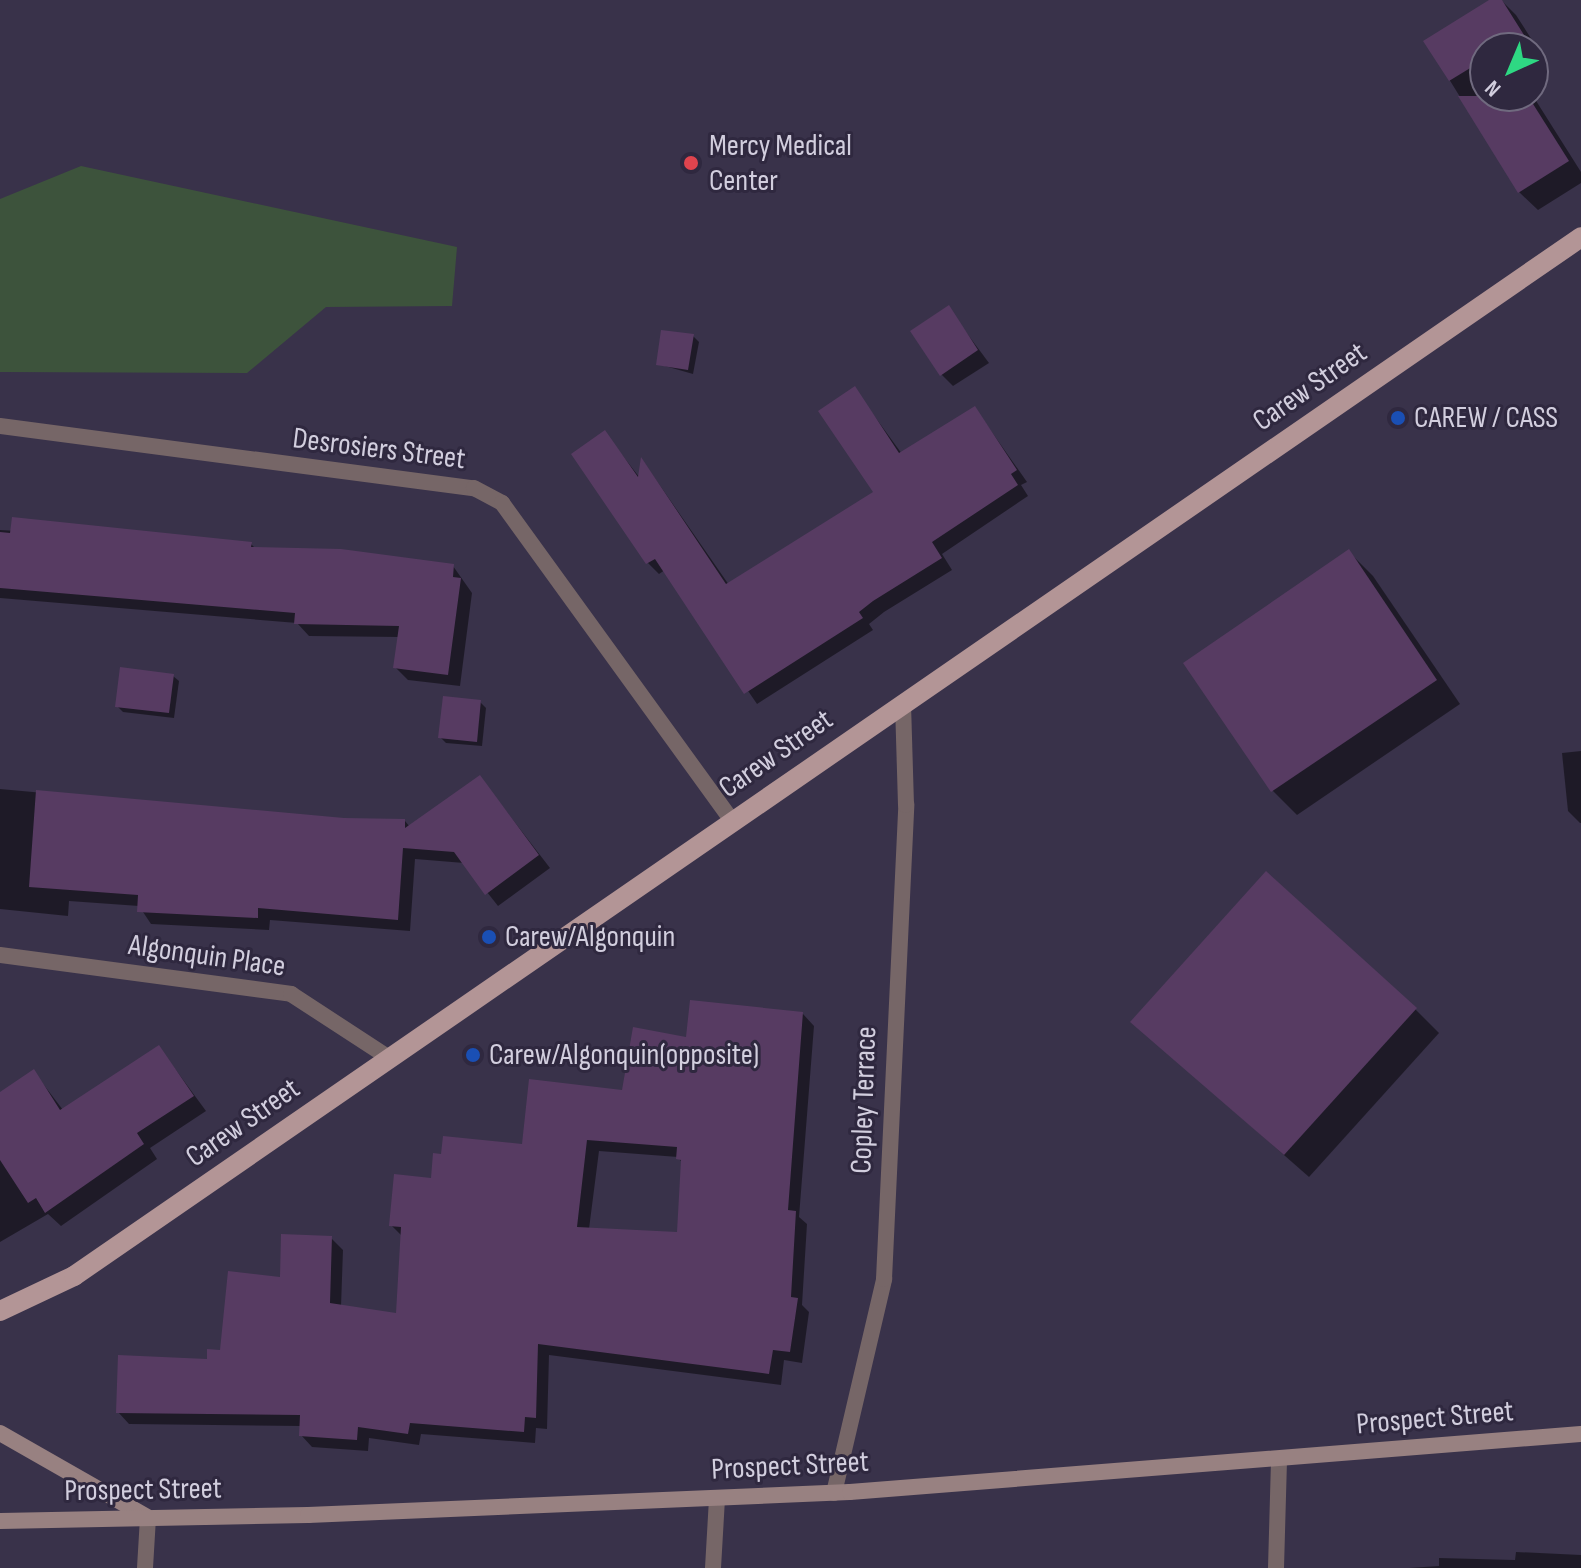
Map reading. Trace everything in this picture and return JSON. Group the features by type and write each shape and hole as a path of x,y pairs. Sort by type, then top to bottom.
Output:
{"main road":[{"name":"Carew Street","path":"0,1311 74,1276 1581,237"},
{"path":"0,1433 148,1518"},
{"name":"Prospect Street","path":"0,1521 834,1493 1581,1434"}],"street":[{"name":"Desrosiers Street","path":"0,426 474,488 502,503 732,821"},
{"name":"Copley Terrace","path":"834,1493 884,1279 906,805 903,703"},
{"name":"Algonquin Place","path":"0,955 291,994 389,1058"},
{"path":"1276,1568 1279,1459"},
{"path":"713,1568 717,1498"},
{"path":"145,1568 148,1518"}],"green space":[{"path":"81,166 457,247 452,306 326,307 247,373 0,372 0,199"}],"building":[{"path":"1489,0 1502,0 1522,32 1469,32 1469,69 1449,81 1423,41"},
{"path":"1458,96 1469,96 1469,112 1538,112 1569,161 1518,193"},
{"path":"949,305 978,350 940,376 910,331"},
{"path":"661,330 694,334 688,370 656,365"},
{"path":"855,386 899,453 975,406 1017,470 1011,474 1018,485 932,542 942,558 873,601 859,612 863,618 744,694 655,559 646,564 571,454 605,430 638,477 641,457 726,584 873,492 818,411"},
{"path":"12,517 252,542 251,547 341,549 454,564 453,577 461,578 448,675 393,668 399,626 294,624 295,613 0,588 0,532 10,533"},
{"path":"1349,549 1437,680 1271,792 1183,663"},
{"path":"120,667 174,674 169,713 115,707"},
{"path":"443,696 481,700 477,742 438,738"},
{"path":"480,775 539,855 485,895 454,852 403,848 398,920 258,908 258,918 137,912 138,895 29,887 36,790 344,818 405,819 405,828"},
{"path":"1266,871 1417,1008 1284,1155 1130,1022"},
{"path":"690,1000 803,1012 788,1210 796,1211 791,1297 798,1298 790,1352 773,1350 769,1374 538,1344 536,1418 525,1417 524,1432 410,1423 408,1434 358,1427 357,1440 299,1436 300,1415 116,1413 118,1355 207,1359 207,1349 220,1350 228,1271 280,1277 281,1234 332,1236 330,1303 396,1313 401,1227 389,1226 394,1174 431,1178 433,1153 441,1154 443,1136 522,1144 529,1079 622,1090 633,1027 686,1037","holes":["587,1140 677,1147 676,1159 681,1160 677,1232 577,1227"]},
{"path":"159,1045 194,1096 137,1133 144,1144 45,1213 36,1198 28,1203 0,1160 0,1092 34,1069 60,1110"}],"place":[{"name":"Mercy Medical Center","path":"691,163"},
{"name":"CAREW / CASS","path":"1398,418"},
{"name":"Carew/Algonquin","path":"489,937"},
{"name":"Carew/Algonquin(opposite)","path":"473,1055"}]}
